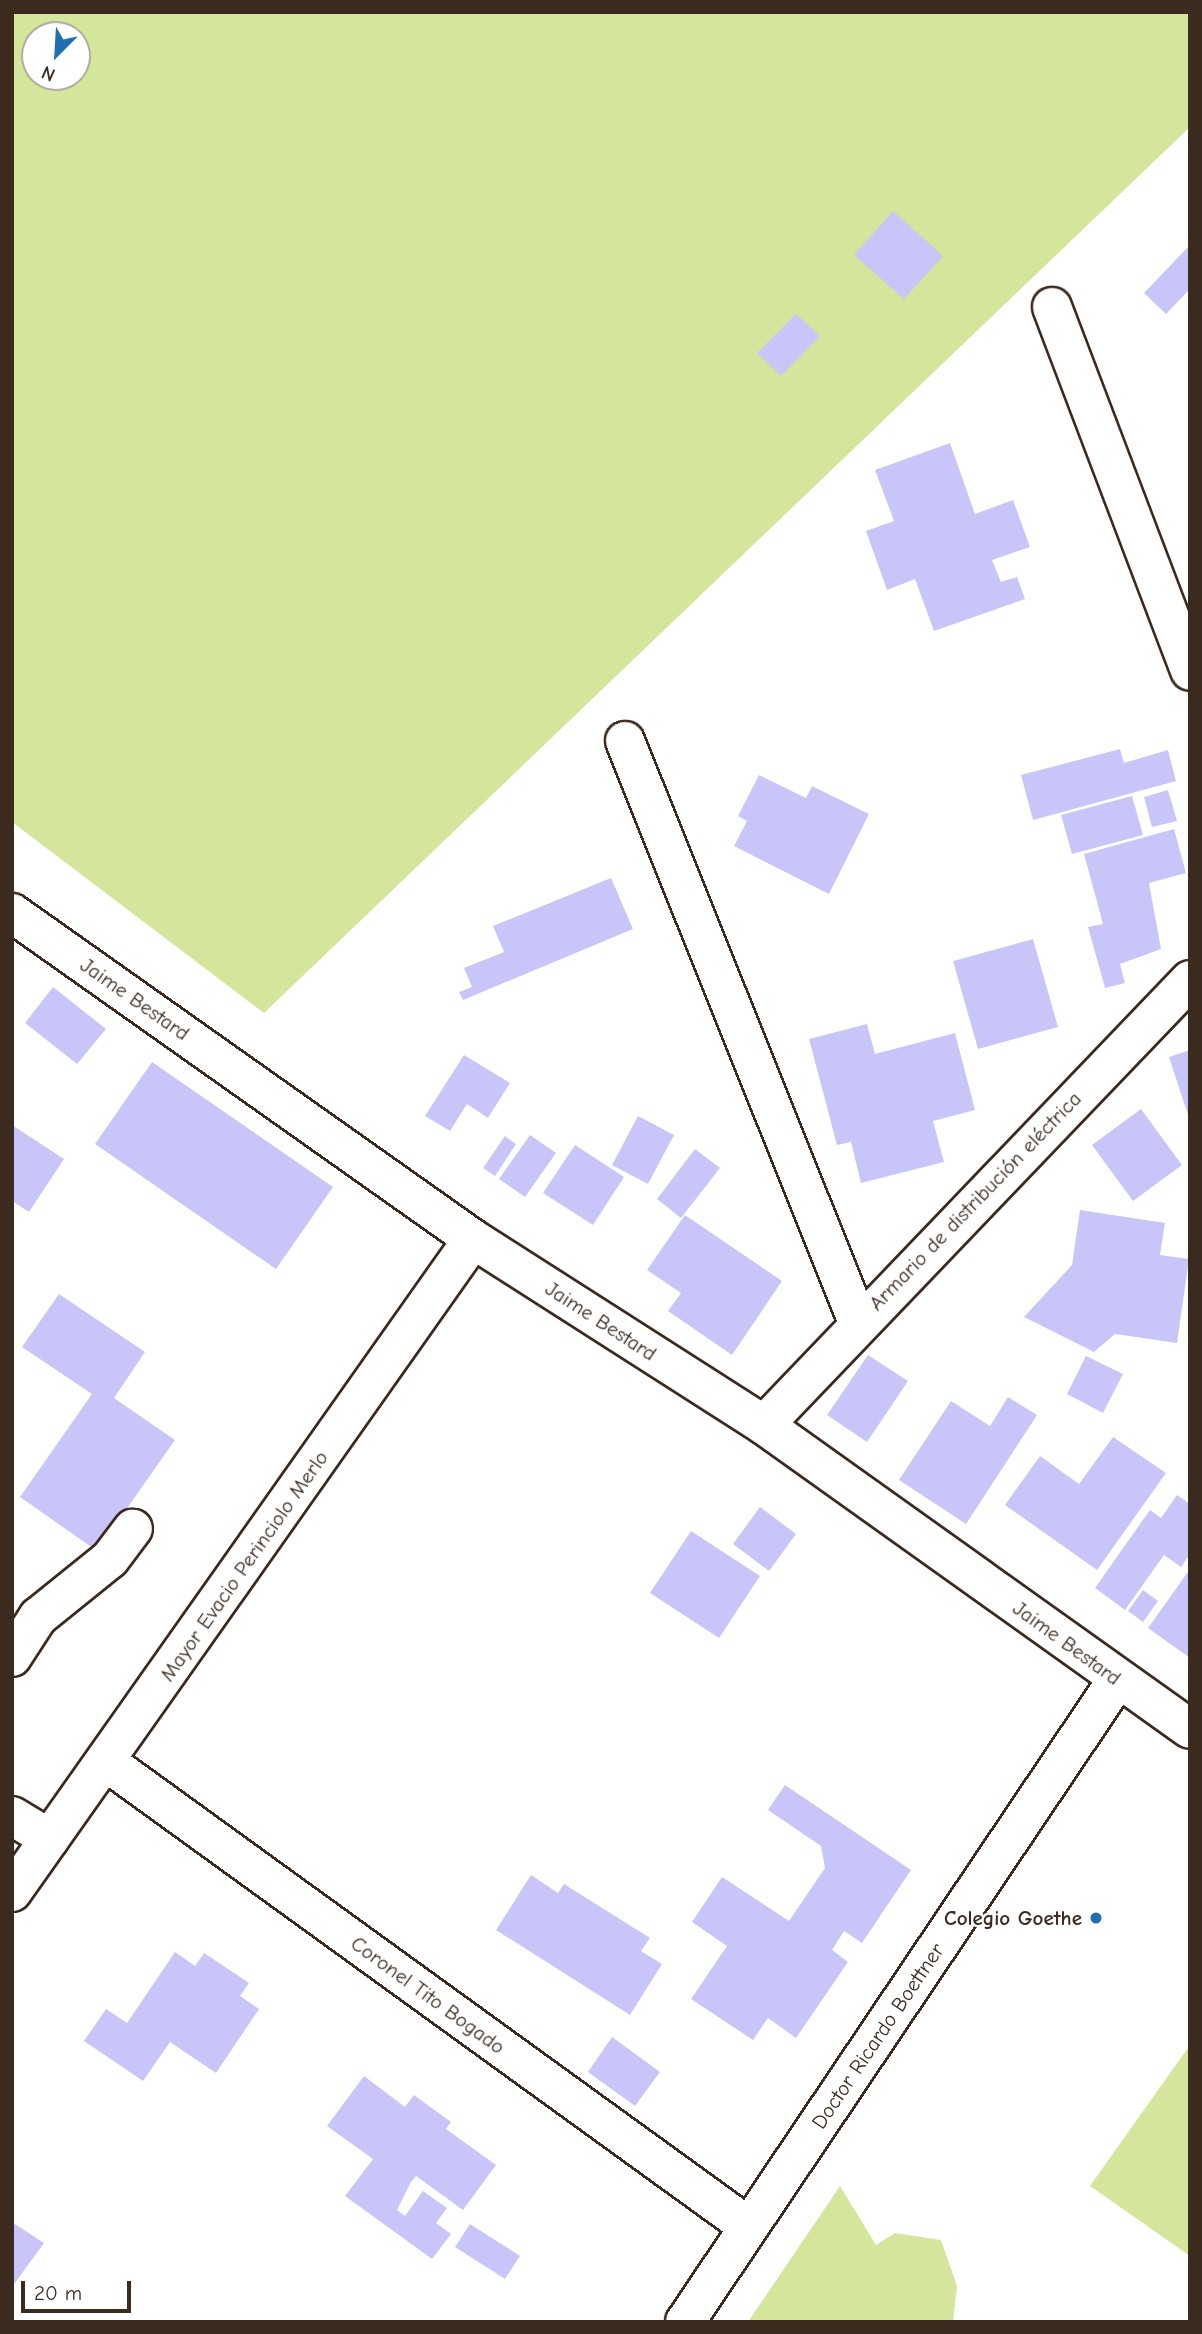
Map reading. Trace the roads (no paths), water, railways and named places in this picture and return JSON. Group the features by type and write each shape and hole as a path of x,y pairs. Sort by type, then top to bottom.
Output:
{"street":[{"path":"1052,307 1190,671"},
{"path":"625,741 858,1322"},
{"name":"Jaime Bestard","path":"12,913 473,1239 764,1425 1117,1680 1190,1729"},
{"name":"Armario de distribución eléctrica","path":"764,1425 858,1322 1190,980"},
{"name":"Mayor Evacio Perinciolo Merlo","path":"12,1892 107,1763 473,1239"},
{"path":"12,1657 38,1618 110,1559 133,1529"},
{"name":"Doctor Ricardo Boettner","path":"685,2322 1117,1680"},
{"name":"Coronel Tito Bogado","path":"107,1763 749,2227"},
{"path":"12,1816 50,1839"}],"place":[{"name":"Colegio Goethe","path":"1096,1918"}]}
